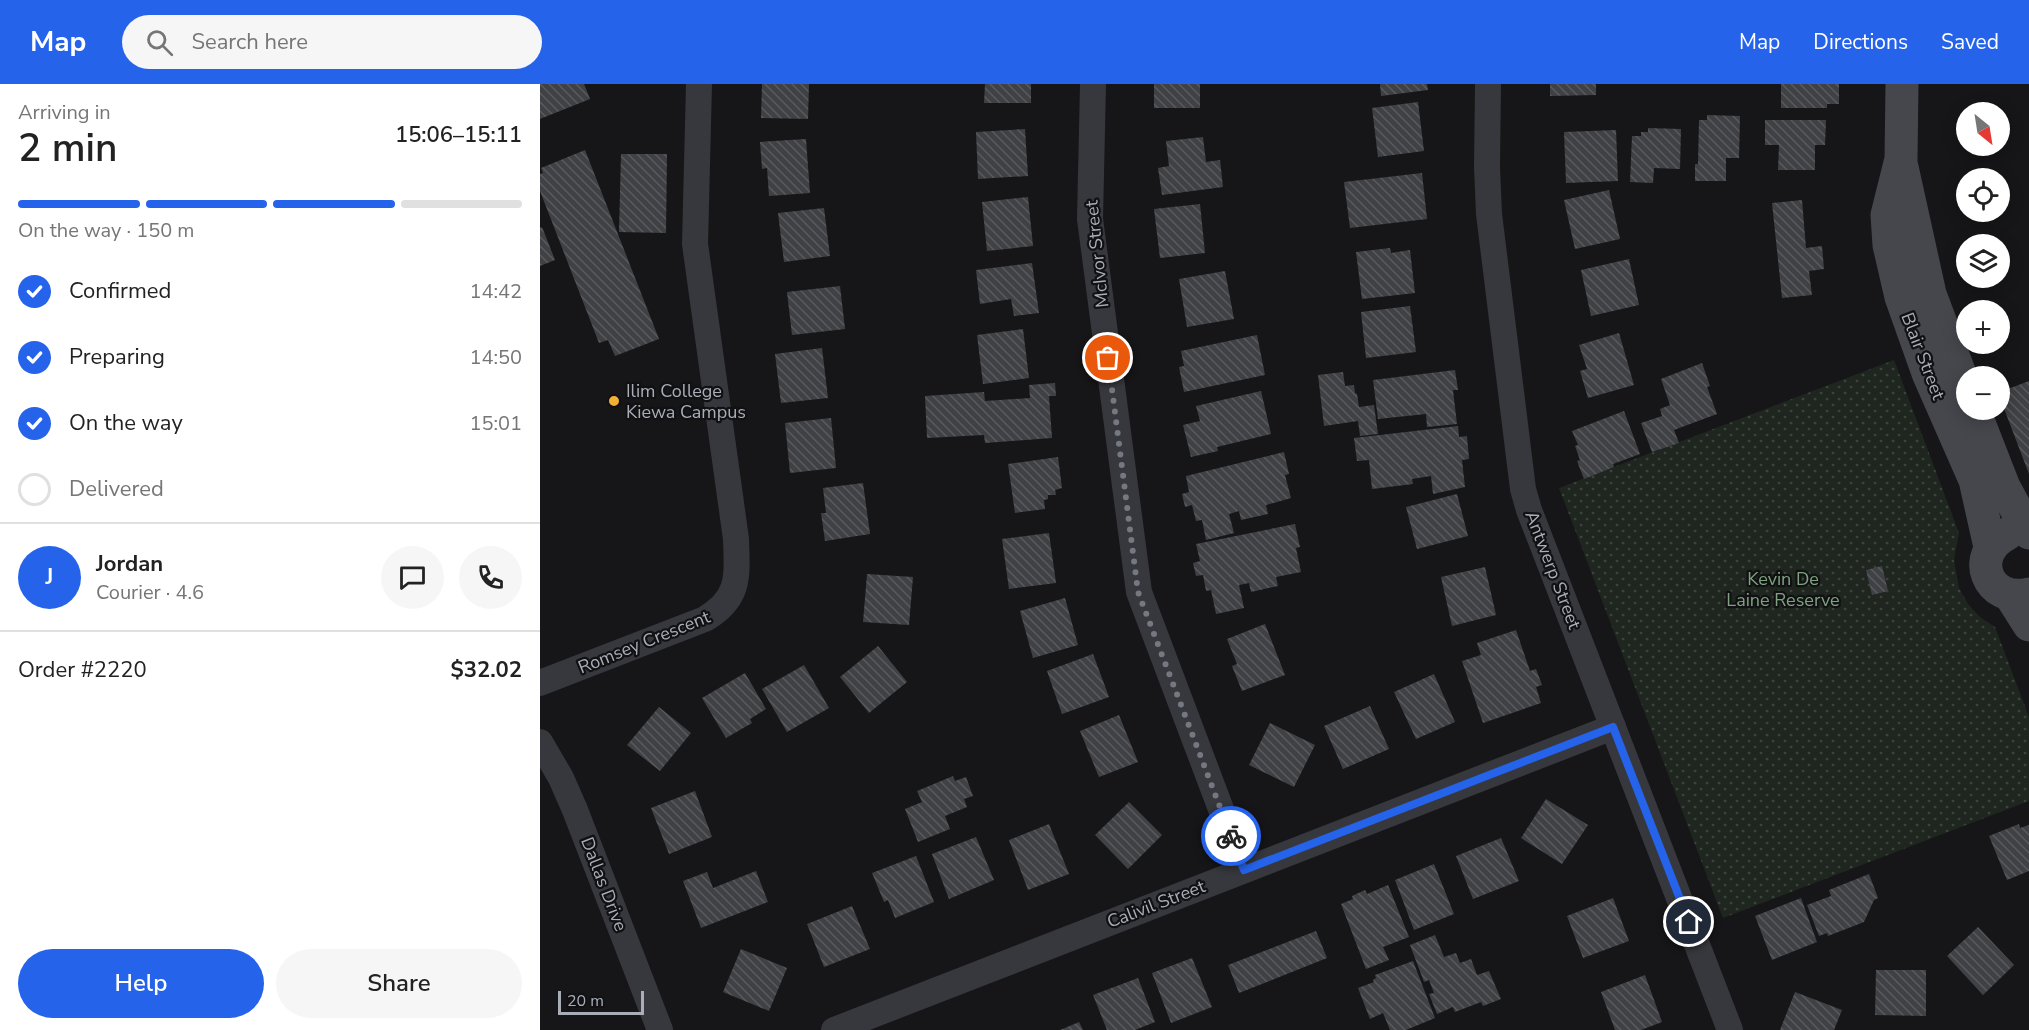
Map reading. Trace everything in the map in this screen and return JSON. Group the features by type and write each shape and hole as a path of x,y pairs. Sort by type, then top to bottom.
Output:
{"street":[{"name":"Romsey Crescent","path":"540,683 705,619 727,603 734,591 737,573 735,539 695,244 699,84"},
{"name":"McIvor Street","path":"1093,84 1090,219 1138,592 1244,870"},
{"name":"Antwerp Street","path":"1488,84 1489,214 1523,489 1529,510 1730,1030"},
{"name":"Blair Street","path":"1902,84 1901,159 1930,294 1957,366"},
{"name":"Blair Street","path":"1901,159 1887,215 1889,245 1901,297 1928,373 1975,480 1990,547 1985,567 1988,576 1993,585 2001,591 2020,594"},
{"path":"1978,420 2004,487 2029,533"},
{"path":"1990,547 1997,538 2007,533 2018,531 2029,533"},
{"path":"2020,594 2029,625"},
{"name":"Calivil Street","path":"834,1030 1613,727"},
{"name":"Dallas Drive","path":"540,742 561,778 575,810 660,1030"}],"green space":[{"name":"Kevin De Laine Reserve","path":"1894,360 1959,533 1954,560 1959,588 1968,604 1980,617 1995,627 2029,717 2029,801 1723,918 1559,488"}],"building":[{"path":"540,84 584,84 590,99 540,119"},
{"path":"762,84 809,84 808,119 761,118"},
{"path":"985,84 1031,84 1031,103 984,103"},
{"path":"1154,84 1200,84 1200,108 1154,108"},
{"path":"1380,84 1427,84 1428,90 1381,96"},
{"path":"1550,84 1596,84 1596,95 1550,96"},
{"path":"1781,84 1839,84 1839,104 1827,104 1827,108 1781,108"},
{"path":"1418,102 1424,151 1378,157 1372,108"},
{"path":"1707,115 1740,116 1739,158 1726,158 1726,181 1695,181 1695,164 1698,164 1699,120 1707,120"},
{"path":"1765,120 1826,120 1825,145 1815,145 1815,170 1778,170 1779,145 1765,145"},
{"path":"1648,128 1681,129 1680,169 1654,168 1653,183 1630,182 1632,136 1641,136 1641,132 1648,132"},
{"path":"1025,129 1028,176 978,179 976,132"},
{"path":"1616,130 1618,181 1566,183 1564,132"},
{"path":"1203,137 1206,162 1220,160 1223,187 1162,195 1158,168 1169,166 1166,141"},
{"path":"806,139 810,193 769,196 767,168 762,169 760,142"},
{"path":"585,150 659,339 615,356 608,340 599,343 540,191 540,174 543,173 541,168"},
{"path":"621,154 667,154 666,233 619,232"},
{"path":"1422,173 1427,219 1350,228 1344,182"},
{"path":"1609,190 1620,239 1575,249 1564,200"},
{"path":"1028,197 1033,246 987,251 982,202"},
{"path":"1802,200 1806,248 1822,246 1824,269 1809,271 1812,295 1782,298 1772,203"},
{"path":"1200,204 1205,253 1160,258 1154,209"},
{"path":"824,208 830,256 784,262 778,213"},
{"path":"542,227 555,260 540,266 540,228"},
{"path":"1390,248 1391,253 1410,250 1415,293 1362,299 1356,252"},
{"path":"1629,259 1639,305 1591,316 1581,270"},
{"path":"1032,263 1039,313 1014,316 1011,299 980,304 976,270"},
{"path":"1225,271 1234,319 1187,327 1179,279"},
{"path":"840,286 845,329 792,335 787,292"},
{"path":"1410,306 1416,352 1366,358 1361,312"},
{"path":"1023,329 1029,378 983,384 977,335"},
{"path":"1619,333 1634,385 1588,398 1580,371 1587,369 1579,345"},
{"path":"1257,335 1265,375 1184,392 1179,367 1184,366 1181,351"},
{"path":"822,348 828,398 781,403 775,354"},
{"path":"1702,363 1710,386 1707,387 1717,414 1674,430 1679,443 1652,452 1641,423 1662,416 1660,409 1670,405 1661,379"},
{"path":"1455,370 1458,390 1453,390 1457,424 1427,427 1426,414 1378,419 1373,380"},
{"path":"1343,372 1345,386 1354,385 1359,407 1374,405 1378,434 1360,436 1358,421 1324,426 1318,375"},
{"path":"2029,381 2029,474 2008,420 2010,388"},
{"path":"1055,383 1056,396 1049,396 1052,438 985,443 984,435 927,438 925,396 984,392 985,401 1030,398 1029,385"},
{"path":"1261,391 1271,434 1217,447 1218,451 1191,457 1183,425 1200,421 1196,406"},
{"path":"1624,411 1640,454 1613,464 1614,467 1584,479 1577,461 1580,460 1575,446 1578,445 1572,431"},
{"path":"831,418 836,468 790,473 785,423"},
{"path":"1458,426 1459,437 1467,436 1469,459 1462,460 1465,487 1433,494 1431,476 1412,479 1413,484 1372,489 1369,460 1357,461 1354,438"},
{"path":"1284,452 1289,474 1285,475 1291,498 1266,505 1268,514 1241,520 1239,511 1229,514 1234,533 1206,540 1202,520 1196,521 1192,505 1185,507 1182,494 1189,492 1186,476"},
{"path":"1058,457 1062,488 1055,490 1056,495 1048,495 1048,499 1044,500 1045,509 1015,513 1008,464"},
{"path":"863,483 870,534 825,541 821,513 826,513 823,488"},
{"path":"1457,494 1468,536 1417,549 1406,507"},
{"path":"1295,524 1300,547 1296,548 1301,572 1276,577 1278,586 1251,592 1249,583 1239,585 1244,608 1216,614 1211,590 1206,591 1203,575 1196,576 1193,563 1200,561 1196,544"},
{"path":"1049,533 1056,583 1009,589 1002,539"},
{"path":"1882,566 1888,591 1872,595 1866,570"},
{"path":"1485,567 1496,615 1452,626 1441,577"},
{"path":"867,574 913,577 909,625 863,622"},
{"path":"1065,598 1078,645 1033,658 1020,611"},
{"path":"1265,624 1285,675 1242,691 1232,666 1237,664 1227,639"},
{"path":"1516,630 1530,671 1536,669 1542,685 1536,687 1541,703 1483,723 1462,661 1481,655 1477,643"},
{"path":"878,646 907,682 869,713 840,677"},
{"path":"1093,654 1109,697 1062,714 1047,671"},
{"path":"804,665 829,708 787,732 762,689"},
{"path":"745,673 766,709 750,719 752,723 726,738 702,698"},
{"path":"1434,674 1455,722 1416,739 1394,692"},
{"path":"1370,706 1389,749 1343,769 1324,726"},
{"path":"659,707 691,733 660,771 627,745"},
{"path":"1119,715 1138,762 1099,777 1080,731"},
{"path":"1270,723 1315,745 1294,787 1249,765"},
{"path":"953,776 955,781 966,777 973,796 964,799 967,807 945,816 950,829 918,842 905,809 922,802 917,791"},
{"path":"695,791 712,837 669,854 651,808"},
{"path":"1546,799 1588,825 1562,864 1521,838"},
{"path":"1129,802 1162,835 1128,869 1095,835"},
{"path":"1049,824 1069,874 1028,890 1009,840"},
{"path":"2019,824 2020,828 2029,825 2029,871 2007,880 1989,836"},
{"path":"976,837 994,880 949,899 932,854"},
{"path":"1501,838 1519,881 1473,899 1456,856"},
{"path":"916,856 934,902 895,918 888,900 884,902 872,873"},
{"path":"1434,864 1454,914 1414,930 1395,880"},
{"path":"756,871 768,902 701,928 683,881 707,872 713,888"},
{"path":"1869,874 1878,898 1874,900 1864,922 1828,936 1827,933 1819,936 1807,905 1831,896 1829,890"},
{"path":"1388,885 1409,937 1383,947 1389,960 1366,969 1341,904 1365,890 1367,894"},
{"path":"1613,898 1629,941 1583,958 1567,916"},
{"path":"1801,898 1817,942 1772,960 1755,916"},
{"path":"852,906 870,949 824,967 807,924"},
{"path":"1978,927 2014,965 1983,995 1947,956"},
{"path":"1316,931 1327,958 1239,993 1228,965"},
{"path":"1435,935 1444,957 1456,953 1460,963 1471,959 1477,975 1489,971 1501,999 1483,1006 1481,1002 1455,1012 1453,1007 1437,1014 1429,994 1434,993 1429,980 1424,982 1410,945"},
{"path":"741,949 787,968 769,1011 723,992"},
{"path":"1192,958 1212,1007 1171,1023 1152,973"},
{"path":"1413,961 1435,1018 1406,1030 1390,1030 1383,1013 1370,1019 1358,988 1374,982 1375,975"},
{"path":"1876,970 1926,970 1926,1016 1875,1015"},
{"path":"1645,975 1662,1022 1641,1030 1615,1030 1601,992"},
{"path":"1138,978 1155,1022 1135,1030 1107,1030 1093,995"},
{"path":"1795,992 1842,1010 1834,1030 1780,1030"},
{"path":"1079,1022 1083,1030 1060,1030"}],"way so far":[{"path":"1108,358 1138,592 1231,836"}],"place":[{"name":"Ilim College Kiewa Campus","path":"614,401"}],"route":[{"path":"1231,836 1244,870 1613,727 1689,922"}]}
